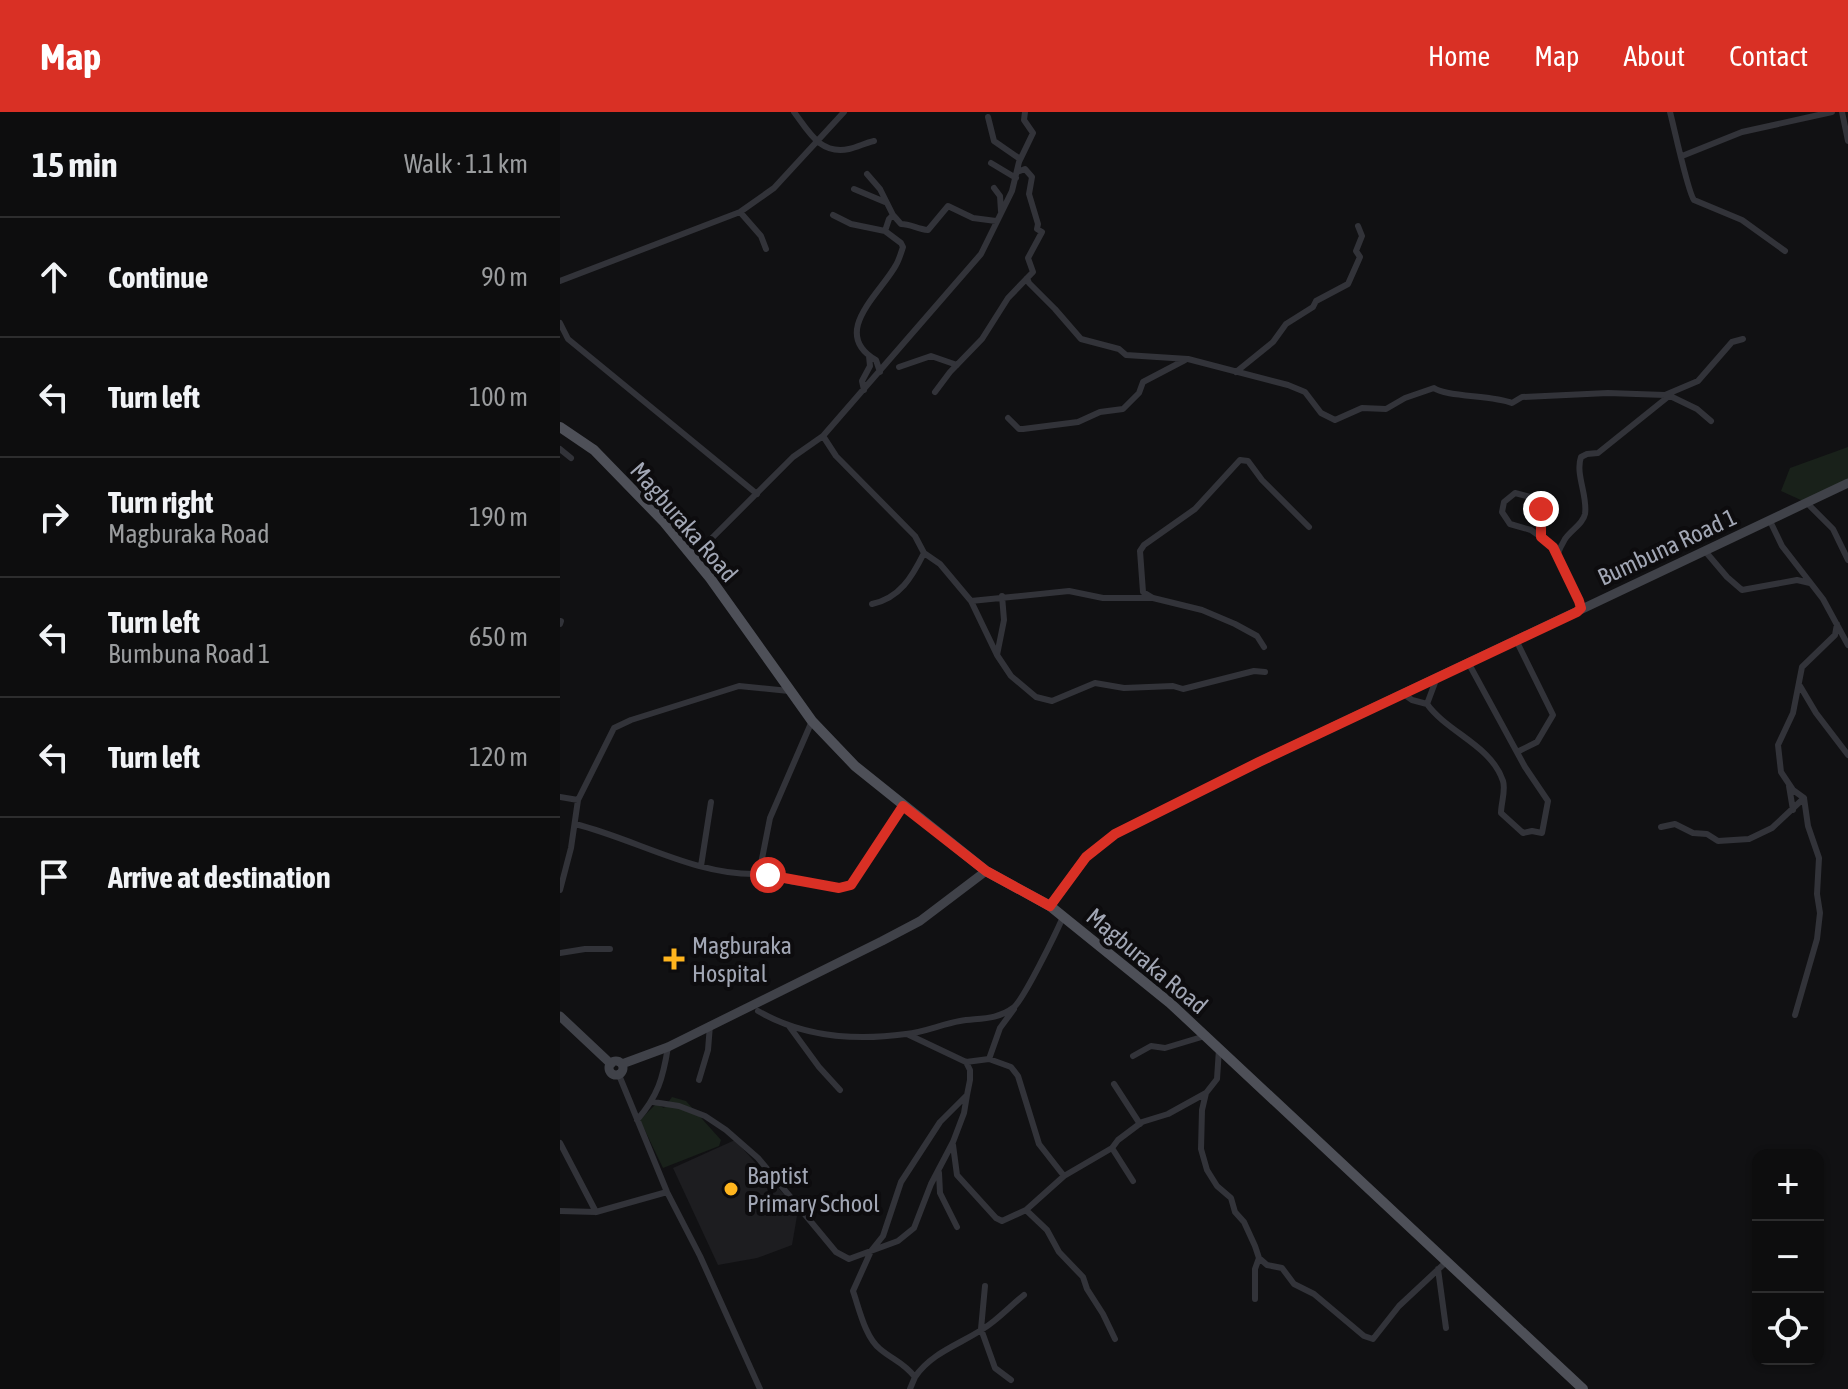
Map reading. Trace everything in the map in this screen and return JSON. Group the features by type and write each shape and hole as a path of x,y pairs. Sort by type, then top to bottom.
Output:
{"main road":[{"name":"Magburaka Road","path":"560,427 594,450 664,522 812,721 855,766 986,871 1050,906 1112,955 1219,1049 1442,1266 1583,1389"},
{"name":"Bumbuna Road 1","path":"1050,906 1086,857 1115,834 1259,762 1848,483"},
{"path":"617,1064 668,1047 920,921 986,871"},
{"path":"560,1016 617,1064 619,1075"}],"street":[{"path":"794,112 817,142 829,149 840,150 874,141"},
{"path":"560,281 740,212 774,188 844,112"},
{"path":"692,558 793,457 823,436 981,254 1012,191 1020,159 1033,133 1024,120 1025,112"},
{"path":"1670,112 1689,195 1742,220 1785,251"},
{"path":"1682,156 1762,126 1832,112"},
{"path":"1842,112 1848,141"},
{"path":"988,117 994,141 1020,159"},
{"path":"991,163 1016,175"},
{"path":"935,392 982,339 1008,298 1033,268 1028,258 1042,232 1037,229 1029,194 1032,177 1025,169 1016,175"},
{"path":"867,174 901,224 928,230 948,206 973,218 996,221"},
{"path":"994,188 1000,196 1001,211"},
{"path":"854,189 885,202"},
{"path":"838,208 841,218"},
{"path":"740,212 761,236 766,249"},
{"path":"833,215 851,224 889,232 901,224"},
{"path":"885,231 893,215"},
{"path":"1236,372 1273,342 1286,324 1313,307 1316,301 1348,284 1360,257 1356,251 1362,236 1358,226"},
{"path":"864,390 862,381 870,366 869,356 857,337 857,324 862,310 896,265 903,247 885,231"},
{"path":"1027,278 1081,339 1119,349 1126,355 1188,359 1288,385 1305,392 1321,413 1335,420 1362,408 1386,409 1405,398 1434,388 1440,393 1462,393 1512,403 1522,397 1608,393 1668,395 1697,409 1711,421"},
{"path":"560,323 568,339 757,494"},
{"path":"1557,556 1566,537 1583,520 1586,510 1583,478 1578,465 1581,457 1598,453 1668,395 1698,381 1732,342 1743,339"},
{"path":"869,356 876,360 880,372"},
{"path":"899,367 931,356 957,365"},
{"path":"1008,418 1023,429 1078,422 1100,412 1123,409 1139,393 1143,382 1188,359"},
{"path":"823,436 836,456 915,536 924,553 940,564 971,601 997,655 1011,676 1036,697 1052,701 1095,683 1124,688 1173,686 1183,689 1254,671 1265,672"},
{"path":"560,449 571,458"},
{"path":"1143,592 1139,560 1144,545 1195,509 1240,460 1248,461 1262,480 1309,527"},
{"path":"1541,537 1538,499 1515,493 1504,502 1502,512 1510,524 1531,530 1553,547 1579,601 1581,608 1577,612"},
{"path":"1807,503 1833,529 1848,560"},
{"path":"1770,521 1782,546 1810,583 1848,645"},
{"path":"1705,551 1742,590 1797,580 1810,583"},
{"path":"872,604 904,589 924,553"},
{"path":"971,601 1069,591 1103,598 1153,598 1202,610 1235,624 1257,636 1264,647"},
{"path":"1143,592 1153,598"},
{"path":"1132,598 1143,592"},
{"path":"997,655 1004,620 1002,596"},
{"path":"1793,810 1789,785 1778,765 1778,745 1793,713 1802,667 1835,635 1837,624"},
{"path":"1517,642 1553,715 1537,742 1517,752"},
{"path":"1405,695 1427,704 1443,723 1483,750 1502,778 1501,813 1523,833 1542,833 1548,801 1469,664"},
{"path":"1427,704 1436,680"},
{"path":"560,890 578,800 614,728 739,686 789,691"},
{"path":"1800,686 1848,755"},
{"path":"759,874 770,818 812,721"},
{"path":"1841,743 1848,737"},
{"path":"1789,785 1804,798 1808,826 1819,858 1817,939 1795,1015"},
{"path":"560,797 578,800"},
{"path":"1661,827 1675,824 1693,833 1707,834 1718,841 1749,839 1772,828 1804,798"},
{"path":"701,866 711,802"},
{"path":"575,824 701,866 737,874 759,874 794,882 846,887 851,885 903,806"},
{"path":"989,1059 1000,1028 1016,1007 1063,917"},
{"path":"560,953 610,949"},
{"path":"758,1011 811,1034 859,1036 907,1034 960,1021 994,1018 1016,1007"},
{"path":"699,1080 708,1050 710,1025"},
{"path":"789,1026 840,1090"},
{"path":"802,1045 811,1034"},
{"path":"907,1034 966,1062 989,1059 1011,1067 1018,1076 1039,1144 1064,1176"},
{"path":"1133,1056 1151,1046 1165,1048 1205,1036"},
{"path":"637,1120 653,1102 664,1072 668,1047"},
{"path":"953,1142 957,1175 1002,1221 1026,1210 1064,1176 1112,1148 1140,1124 1168,1114 1206,1093 1217,1079 1219,1049"},
{"path":"957,1227 940,1193 938,1176 964,1113 970,1070 966,1062"},
{"path":"619,1075 667,1192 700,1256 760,1389"},
{"path":"1114,1084 1140,1124"},
{"path":"1206,1093 1200,1130 1202,1158 1217,1186 1231,1198 1259,1258 1267,1265 1282,1268 1294,1284 1314,1294 1369,1339 1373,1339 1399,1306 1442,1266"},
{"path":"915,1377 906,1366 880,1350 853,1291 871,1251 883,1236 895,1193 940,1122 967,1095"},
{"path":"653,1102 692,1111 726,1130 758,1158 836,1252 849,1259 898,1241 914,1228 931,1184 942,1166"},
{"path":"560,1143 596,1212"},
{"path":"1112,1148 1133,1181"},
{"path":"560,1211 596,1212 667,1192"},
{"path":"1026,1210 1047,1230 1059,1252 1083,1277 1115,1339"},
{"path":"1255,1299 1255,1269 1259,1258"},
{"path":"1442,1266 1446,1328"},
{"path":"985,1286 981,1329 995,1368 1011,1380"},
{"path":"910,1389 921,1368 946,1349 994,1322 1024,1295"}],"shaded area":[{"path":"1848,447 1848,480 1803,501 1781,491 1790,468"},
{"path":"672,1097 686,1101 721,1140 719,1146 663,1168 640,1120 656,1104 664,1108"},
{"name":"Baptist Primary School","path":"735,1140 798,1210 792,1245 757,1258 718,1265 673,1168"}],"place":[{"name":"Magburaka Hospital","path":"674,959"},
{"name":"Baptist Primary School","path":"731,1189"}],"route":[{"path":"768,875 839,888 851,885 903,806 986,871 1050,906 1086,857 1115,834 1259,762 1577,612 1581,608 1579,601 1553,547 1541,537 1541,509"}]}
